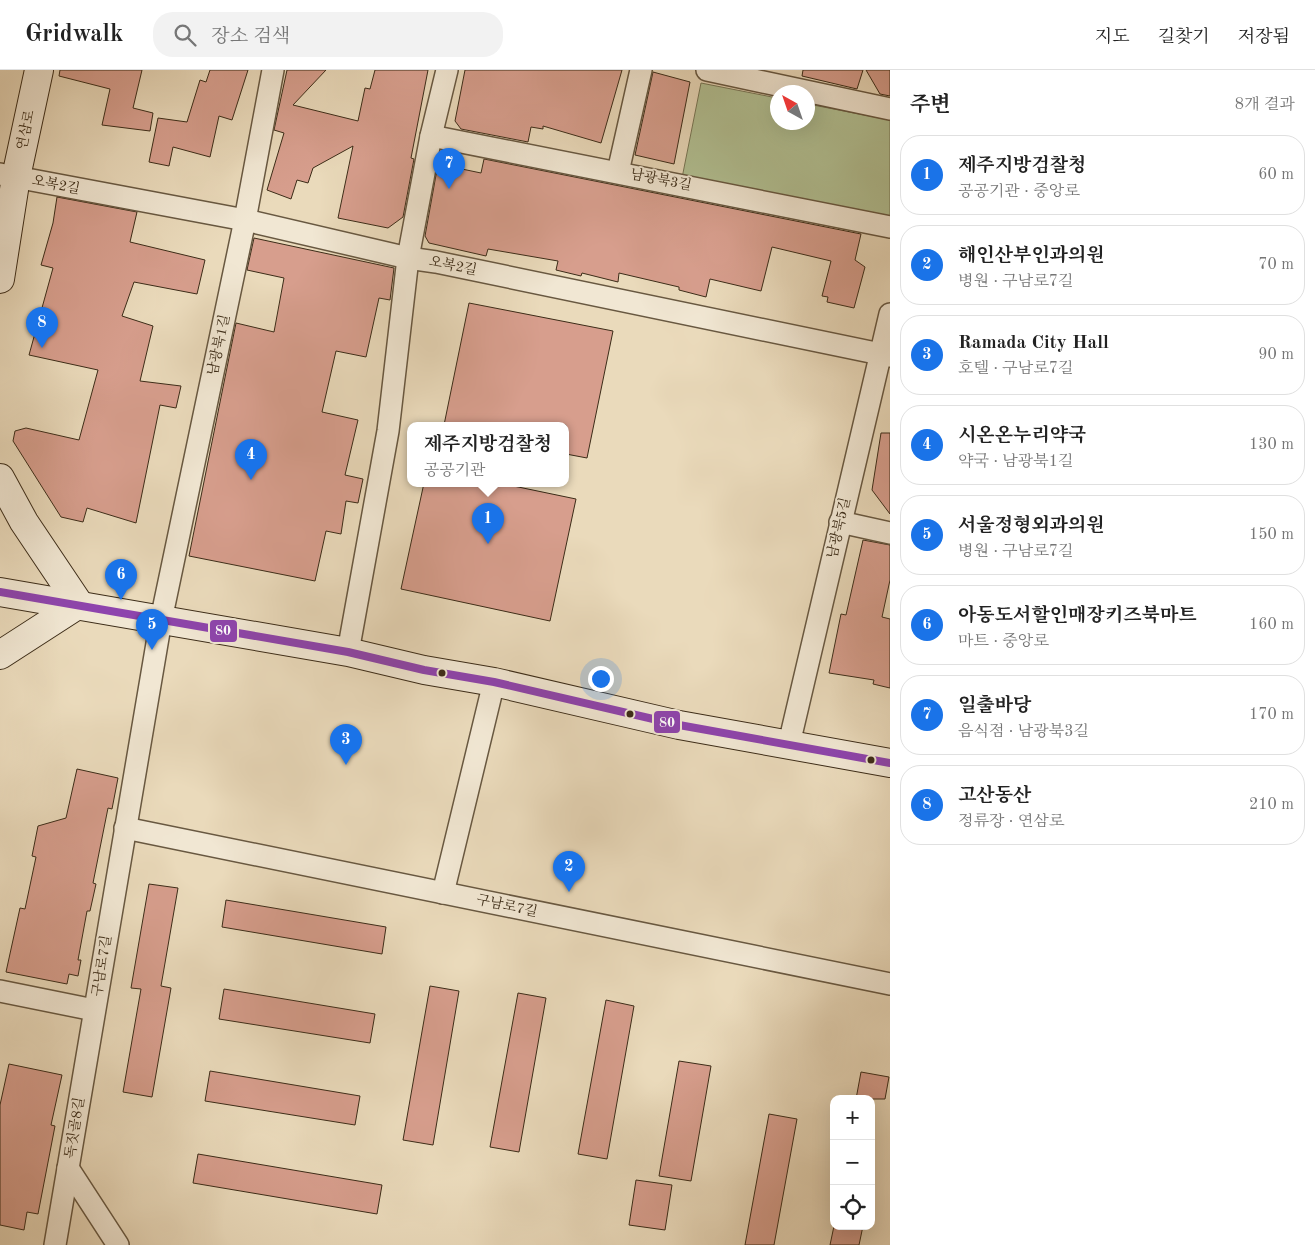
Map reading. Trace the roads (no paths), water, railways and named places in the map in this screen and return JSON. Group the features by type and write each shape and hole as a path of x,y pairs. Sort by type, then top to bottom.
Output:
{"main road":[{"name":"연삼로","path":"0,279 8,176 39,70"},
{"path":"0,478 24,522 79,604"},
{"path":"0,592 79,604 348,652 424,670 494,682 679,725 890,762"},
{"path":"0,655 79,604"}],"street":[{"name":"남광북1길","path":"161,620 245,220 273,70"},
{"path":"348,652 388,430 408,258 431,136 447,70"},
{"path":"618,172 641,70"},
{"path":"707,70 890,108"},
{"name":"남광북3길","path":"431,136 890,226"},
{"name":"오복2길","path":"8,176 245,220 408,258 886,356"},
{"name":"남광북5길","path":"790,744 840,522 886,356 890,314"},
{"path":"840,522 890,533"},
{"name":"구남로7길","path":"0,991 94,1010 161,620"},
{"path":"443,893 494,682"},
{"name":"구남로7길","path":"125,828 890,984"},
{"name":"독짓골8길","path":"55,1245 94,1010"},
{"path":"68,1168 118,1245"}],"place":[{"name":"일출바당","path":"449,189"},
{"name":"고산동산","path":"42,348"},
{"name":"시온온누리약국","path":"251,480"},
{"name":"제주지방검찰청","path":"488,544"},
{"name":"아동도서할인매장키즈북마트","path":"121,600"},
{"name":"서울정형외과의원","path":"152,650"},
{"name":"Ramada City Hall","path":"346,765"},
{"name":"해인산부인과의원","path":"569,892"}]}
